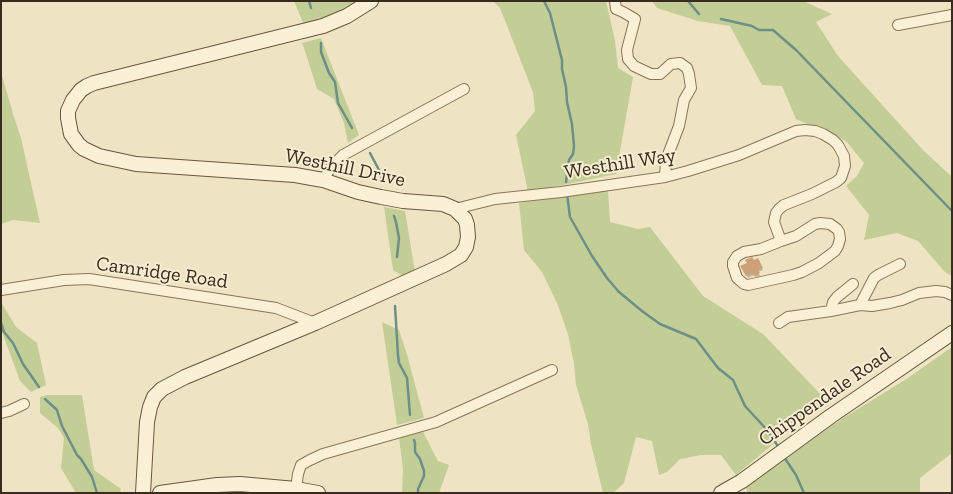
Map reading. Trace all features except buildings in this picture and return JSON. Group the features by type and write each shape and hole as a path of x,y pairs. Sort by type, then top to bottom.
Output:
{"street":[{"name":"Westhill Drive","path":"371,1 347,16 315,29 87,86 77,94 70,105 68,124 71,134 84,149 108,159 154,166 283,174 323,180 358,192 381,197 442,204 455,209"},
{"path":"615,1 616,9 635,19 627,50 628,59 634,66 651,74 660,74 671,64 680,63 687,68 689,74 691,88 684,100 679,126 666,160 665,176"},
{"path":"898,25 952,16"},
{"path":"323,180 331,166 343,155 464,89"},
{"name":"Westhill Way","path":"455,209 494,199 561,192 665,176 740,155 796,131 815,131 823,134 838,145 844,156 845,166 841,178 836,182 779,209 774,222 780,241"},
{"path":"143,493 148,414 154,397 162,389 185,377 315,323 446,264 461,255 466,247 468,237 467,225 465,219 455,209"},
{"path":"820,223 834,226 839,232 840,239 835,251 802,272 748,285 737,278 733,266 737,256 780,241 796,236 815,224 820,223"},
{"path":"860,305 874,278 878,274 900,264"},
{"name":"Camridge Road","path":"1,290 64,280 89,279 276,308 315,323"},
{"path":"830,312 838,297 853,284"},
{"path":"779,323 788,317 830,312 860,305 872,306 890,303 919,293 936,291 952,294"},
{"name":"Chippendale Road","path":"721,493 742,481 831,416 952,333"},
{"path":"296,489 300,465 310,460 323,454 436,422 481,400 552,370"},
{"path":"1,413 24,404"},
{"path":"160,493 240,484 318,493"}],"green space":[{"path":"294,1 358,1 341,11 304,25"},
{"path":"493,1 606,1 615,41 618,68 633,77 616,174 528,192 516,135 535,111 533,92 500,8"},
{"path":"652,1 803,1 832,14 816,22 838,56 923,150 952,177 952,276 945,272 918,241 897,233 864,240 869,215 846,186 857,176 864,163 846,141 796,119 782,86 762,85 730,26 698,21 657,8"},
{"path":"321,38 359,135 348,143 344,123 334,99 317,89 302,43"},
{"path":"1,72 21,138 40,223 13,220 1,224"},
{"path":"608,190 610,222 638,229 650,227 703,296 763,334 827,401 736,475 721,455 701,455 680,459 667,472 659,475 652,441 636,437 624,483 613,493 603,493 588,424 576,385 568,334 557,303 542,272 524,250 519,203"},
{"path":"384,207 405,211 415,272 404,277 393,270"},
{"path":"1,302 16,327 37,343 46,385 31,392 20,381 1,329"},
{"path":"382,322 399,330 424,418 397,425"},
{"path":"952,347 952,453 920,478 920,493 748,493 746,487 840,420 908,378"},
{"path":"47,395 82,395 94,470 121,489 119,493 76,493 61,468 64,438 58,428 40,413 40,397"},
{"path":"423,432 438,461 449,465 439,493 402,493 403,469 399,438"}],"waterway":[{"path":"309,1 311,8"},
{"path":"544,1 550,13 562,60 567,102 572,124 574,146 573,154 569,160 566,182"},
{"path":"688,1 699,14"},
{"path":"721,19 752,26 759,30 773,30 796,50 952,211"},
{"path":"321,43 321,52 329,73 335,82 338,103 352,128"},
{"path":"370,153 382,179"},
{"path":"567,194 570,217 607,278 619,292 660,324 696,339 718,368 733,380 745,406 768,431 779,448"},
{"path":"394,216 399,238 397,257"},
{"path":"395,306 399,363 407,378 410,415"},
{"path":"1,323 4,332 13,343 23,364 39,387"},
{"path":"45,399 57,410 62,426 77,455 92,477 97,493"},
{"path":"414,440 415,452 420,459 424,471 418,493"},
{"path":"784,457 796,475 804,493"}]}
